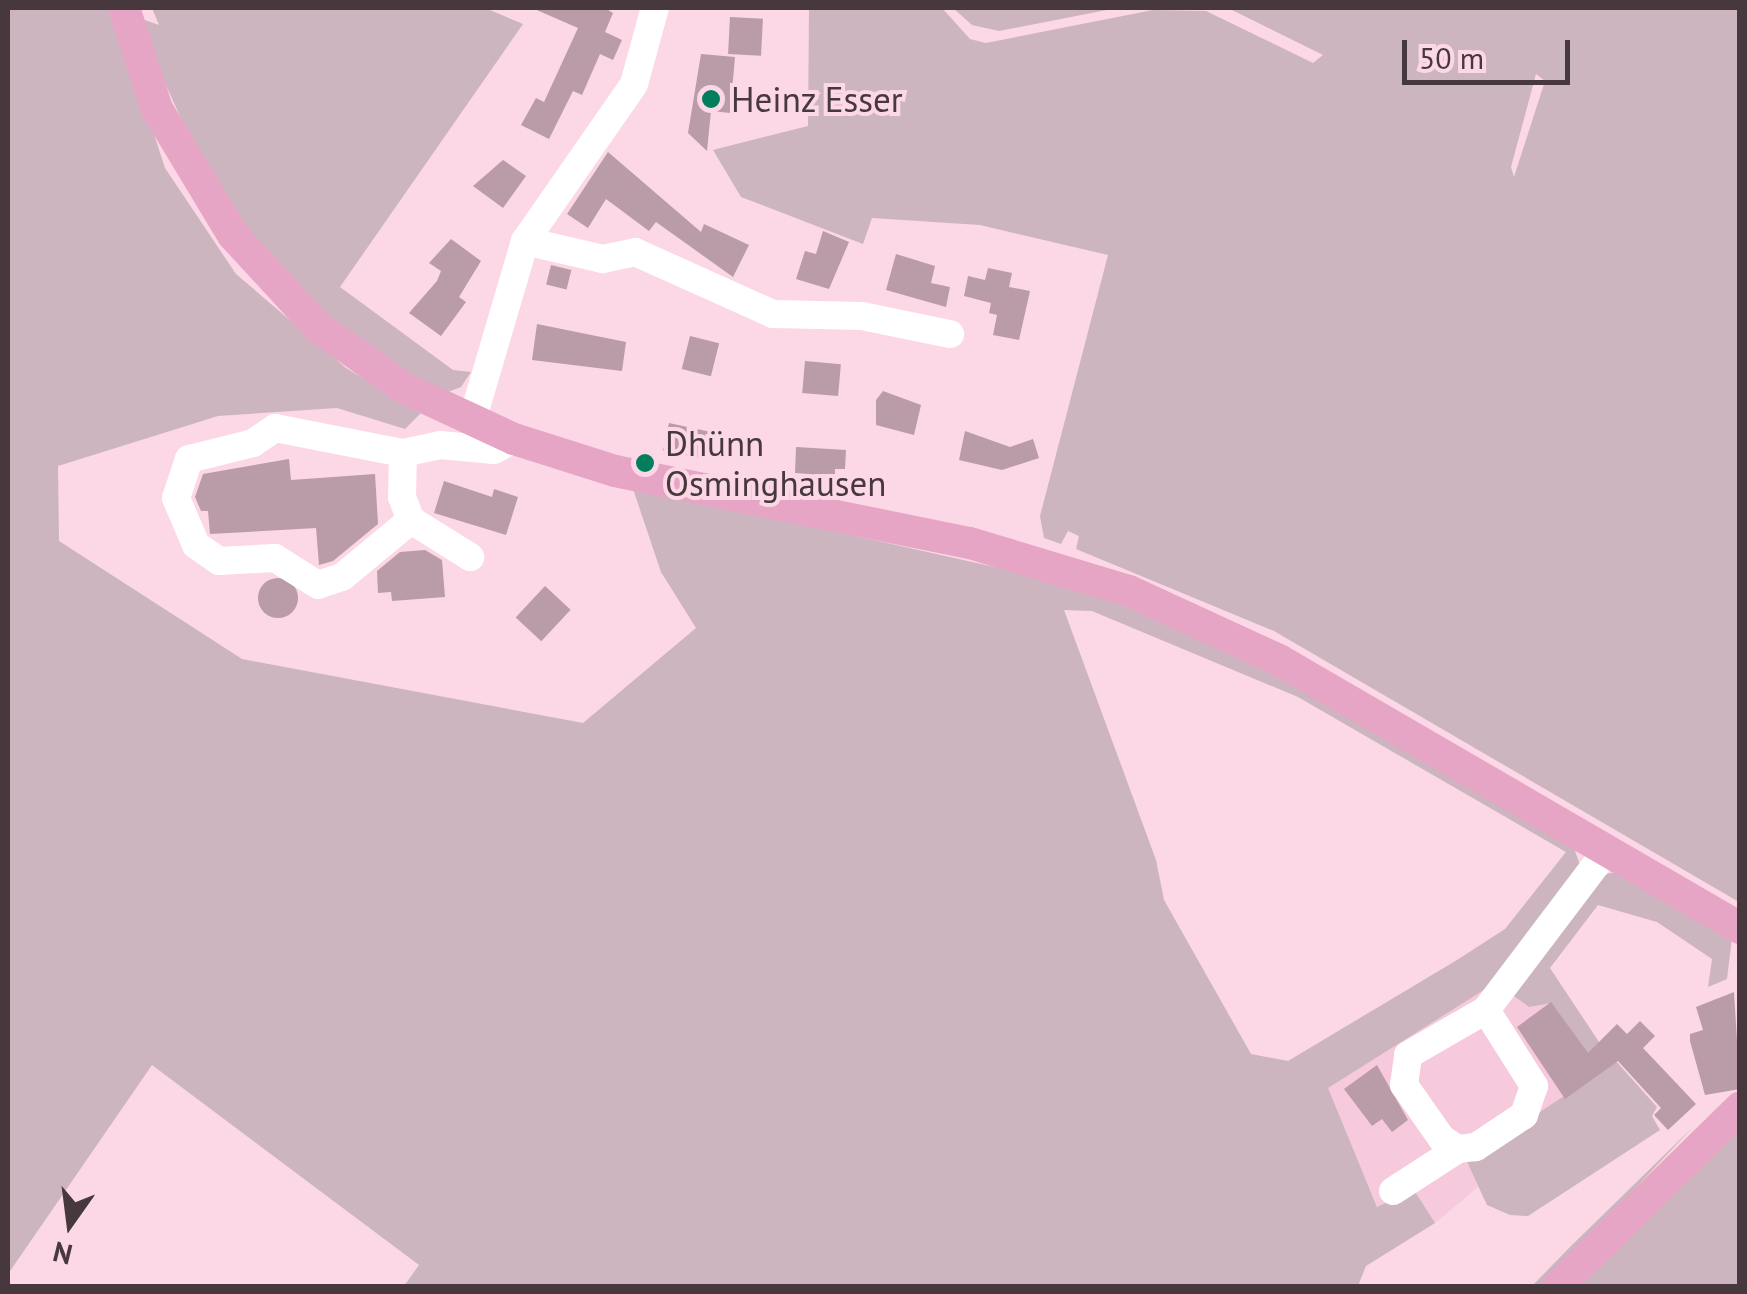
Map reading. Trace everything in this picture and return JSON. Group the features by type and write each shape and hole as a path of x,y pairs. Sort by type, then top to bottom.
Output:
{"main road":[{"path":"124,8 157,109 184,162 256,265 348,350 404,388 514,438 615,471 1004,551 1129,591 1278,660 1740,928"},
{"path":"1558,1286 1740,1108"}],"street":[{"path":"472,421 525,241 634,84 655,8"},
{"path":"525,241 603,259 634,252 773,314 862,316 950,334"},
{"path":"411,520 342,577 318,585 275,558 219,561 196,545 176,498 188,459 253,443 275,428 403,453 440,444 494,450 514,438"},
{"path":"403,453 402,497 411,520 470,557"},
{"path":"1458,1149 1442,1139 1404,1085 1408,1055 1486,1010 1607,850"},
{"path":"1393,1191 1458,1149 1476,1147 1524,1114 1534,1086 1486,1010"}],"shaded area":[{"path":"8,8 113,8 165,168 236,274 346,368 421,413 405,429 337,408 218,416 58,466 59,541 242,659 583,723 696,628 661,572 632,486 1075,585 1262,665 1574,848 1581,868 1495,983 1328,1088 1377,1207 1414,1190 1435,1223 1366,1266 1358,1286 404,1286 419,1265 152,1065 8,1274","holes":["1064,610 1092,611 1298,697 1566,852 1505,929 1457,960 1288,1061 1251,1054 1164,900 1156,860"]},
{"path":"152,8 485,8 523,24 340,287 453,370 471,372 461,387 448,392 422,386 326,317 216,196 160,72 142,19 159,25"},
{"path":"809,8 942,8 970,39 986,43 1153,10 1206,11 1313,63 1323,55 1228,8 1739,8 1739,902 1274,631 1076,549 1079,536 1068,531 1061,544 1044,538 1040,516 1108,255 980,225 872,218 863,244 741,197 713,150 808,126","holes":["1536,74 1545,81 1514,177 1511,167"]},
{"path":"953,8 1117,8 999,31 972,25"},
{"path":"1626,874 1732,938 1727,979 1708,987 1712,959 1657,922 1598,905 1550,968 1599,1042 1657,1107 1652,1116 1660,1130 1528,1216 1510,1215 1487,1205 1466,1160 1601,1072 1551,1003 1529,1007 1508,992 1600,877"},
{"path":"1495,983 1529,1007 1551,1002 1602,1072 1466,1161 1478,1187 1435,1223 1414,1190 1378,1208 1327,1088"},
{"path":"1739,1121 1739,1286 1572,1286"},
{"path":"1693,1127 1543,1286 1532,1286 1571,1246"}],"building":[{"path":"532,8 605,8 613,13 605,32 622,40 613,60 600,54 582,95 573,91 549,139 521,125 536,98 544,102 578,28"},
{"path":"730,17 763,19 761,56 728,54"},
{"name":"Heinz Esser","path":"701,54 735,57 730,113 711,111 707,151 688,133"},
{"path":"608,152 701,232 704,224 749,245 733,277 656,222 649,231 606,199 588,228 567,214"},
{"path":"503,160 526,176 503,208 473,186"},
{"path":"823,231 849,242 829,289 796,279 805,251 816,254"},
{"path":"451,239 481,261 459,297 466,302 441,336 409,313 437,281 441,271 429,263"},
{"path":"896,254 935,266 931,283 950,287 946,307 886,290"},
{"path":"551,265 571,270 567,289 546,284"},
{"path":"988,268 1012,273 1009,287 1030,291 1019,340 993,335 997,315 989,313 991,303 964,296 968,276 985,280"},
{"path":"537,324 626,342 622,371 532,360"},
{"path":"690,336 719,343 711,376 682,369"},
{"path":"805,361 841,364 838,396 802,393"},
{"path":"883,391 921,405 914,435 876,425 876,400"},
{"path":"669,423 712,432 706,460 663,450"},
{"path":"965,431 1010,447 1033,439 1039,458 1002,470 959,460"},
{"path":"796,447 846,450 845,469 835,469 835,476 795,473"},
{"path":"289,459 291,480 375,474 378,524 333,561 319,565 316,528 210,534 208,511 201,511 195,497 203,474"},
{"path":"444,481 492,497 494,489 518,497 506,535 434,513"},
{"path":"425,550 442,560 445,597 392,601 391,592 378,593 377,571 400,552"},
{"path":"278,578 292,584 298,598 292,612 278,618 264,612 258,598 264,584"},
{"path":"545,586 571,610 541,641 516,617"},
{"path":"1734,992 1740,1089 1705,1095 1690,1041 1690,1034 1703,1030 1696,1007"},
{"path":"1551,1002 1588,1053 1617,1024 1627,1034 1640,1021 1655,1036 1643,1048 1696,1104 1668,1130 1654,1115 1661,1108 1618,1061 1565,1099 1517,1027"},
{"path":"1377,1065 1408,1120 1392,1132 1382,1119 1372,1126 1344,1089"}],"place":[{"name":"Heinz Esser","path":"711,99"},
{"name":"Dhünn Osminghausen","path":"645,463"}]}
